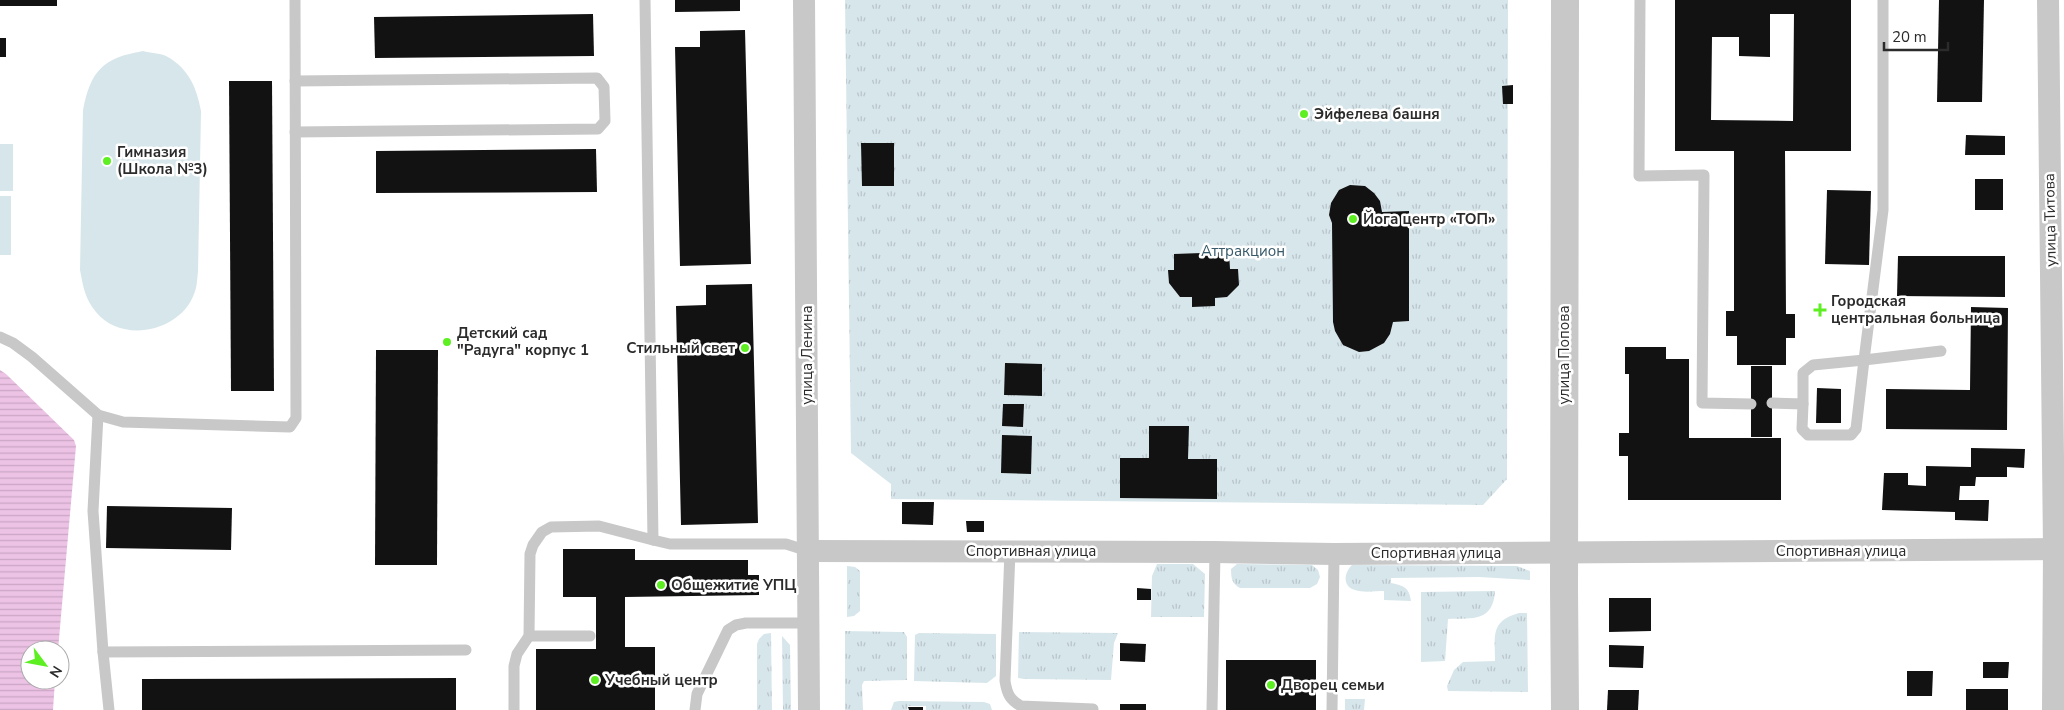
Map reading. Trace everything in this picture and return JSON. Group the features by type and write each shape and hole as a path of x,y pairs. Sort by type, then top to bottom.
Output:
{"street":[{"name":"улица Ленина","path":"804,0 809,710"},
{"name":"улица Попова","path":"1565,710 1566,0"},
{"name":"улица Титова","path":"2048,0 2059,549 2053,710"},
{"name":"Спортивная улица","path":"808,551 1334,554 2059,549"}],"lane":[{"path":"0,337 13,343 32,357 98,415 123,422 290,426 296,418 294,0"},
{"path":"645,0 653,540"},
{"path":"1640,0 1639,176 1704,175 1702,403 1751,404"},
{"path":"1883,0 1883,210 1864,360 1856,429 1851,435 1808,435 1802,429 1803,372 1813,365 1864,360 1941,351"},
{"path":"295,81 597,78 604,87 605,121 598,129 295,132"},
{"path":"1772,404 1803,404"},
{"path":"98,415 93,511 109,710"},
{"path":"514,710 514,666 518,654 529,636 530,554 533,545 542,532 551,527 600,526 670,544 786,544 808,551"},
{"path":"1010,551 1005,681 1007,693 1013,702 1021,706 1093,709"},
{"path":"1212,710 1215,552"},
{"path":"1332,710 1334,554"},
{"path":"695,710 697,694 728,630 736,625 746,623 809,623"},
{"path":"529,636 590,636"},
{"path":"103,652 466,650"}],"green space":[{"name":"Аттракцион","path":"845,0 1508,0 1507,479 1483,505 891,499 891,484 851,453"},
{"path":"143,51 166,56 181,67 191,80 201,111 198,272 194,294 187,307 164,325 150,329 135,330 120,328 107,322 92,307 83,287 80,270 83,110 90,85 101,68 118,58"},
{"path":"0,144 13,144 13,191 0,191"},
{"path":"0,196 11,196 11,255 0,255"},
{"path":"1157,564 1193,564 1205,574 1204,617 1151,617 1152,576"},
{"path":"1237,564 1312,565 1318,570 1320,577 1317,584 1310,588 1240,588 1234,583 1231,575 1231,569"},
{"path":"1352,565 1517,566 1530,571 1530,580 1479,577 1391,578 1391,583 1403,586 1407,590 1411,601 1384,600 1384,591 1365,592 1348,586 1346,575"},
{"path":"847,566 855,567 860,571 860,611 854,616 847,617"},
{"path":"1495,591 1493,601 1486,613 1473,618 1448,619 1445,661 1421,662 1421,592"},
{"path":"1519,613 1527,613 1528,692 1448,691 1447,686 1454,670 1463,662 1495,661 1495,637 1499,625 1503,620"},
{"path":"845,631 904,632 907,637 907,680 864,681 862,685 863,710 845,710"},
{"path":"1019,632 1118,633 1114,643 1111,680 1018,678"},
{"path":"771,633 772,710 757,710 757,644 764,634"},
{"path":"919,633 996,634 996,676 987,683 914,681 915,635"},
{"path":"782,636 790,645 791,710 783,710"},
{"path":"1345,699 1365,699 1364,710 1345,710"},
{"path":"894,702 984,702 990,704 992,710 926,710 926,706 908,706 907,710 891,710"}],"shaded area":[{"path":"0,370 74,440 76,446 59,640 20,640 20,690 54,690 53,710 0,710"}],"building":[{"path":"0,0 57,0 57,6 0,6"},
{"path":"675,0 740,0 740,11 675,12"},
{"path":"1675,0 1851,0 1851,151 1785,151 1786,314 1795,314 1795,338 1786,338 1786,365 1737,365 1737,336 1726,336 1726,311 1734,311 1734,151 1675,151","holes":["1770,14 1794,14 1793,121 1711,120 1712,37 1739,37 1739,56 1770,57"]},
{"path":"1939,0 1984,0 1982,102 1937,102"},
{"path":"593,14 594,56 375,58 374,17"},
{"path":"745,30 751,264 680,266 675,47 700,47 700,31"},
{"path":"0,38 6,38 6,57 0,57"},
{"path":"229,81 272,81 274,391 231,391"},
{"path":"1513,85 1513,104 1503,104 1502,86"},
{"path":"1966,135 2005,136 2005,155 1965,155"},
{"path":"861,143 894,143 894,186 862,186"},
{"path":"596,149 597,192 376,193 376,151"},
{"path":"1975,179 2003,179 2003,210 1975,210"},
{"path":"1350,185 1365,186 1374,193 1380,201 1382,212 1409,211 1409,321 1393,322 1390,334 1384,343 1369,351 1359,352 1343,345 1335,331 1333,322 1332,223 1329,215 1331,203 1339,190"},
{"path":"1827,190 1871,191 1869,265 1825,264"},
{"path":"1229,252 1230,269 1238,269 1239,285 1227,297 1215,298 1215,306 1192,307 1192,297 1180,297 1169,283 1168,270 1174,270 1174,254"},
{"path":"1898,256 2005,256 2005,297 1897,296"},
{"path":"752,284 758,523 681,525 676,306 706,305 706,285"},
{"path":"1971,307 2008,308 2007,430 1886,429 1886,389 1970,390"},
{"path":"1625,347 1666,347 1666,359 1689,359 1689,438 1781,438 1781,500 1628,500 1628,456 1619,456 1619,433 1629,433 1629,374 1625,374"},
{"path":"376,350 438,350 437,565 375,565"},
{"path":"1005,363 1042,364 1042,396 1004,395"},
{"path":"1751,366 1772,366 1772,437 1751,437"},
{"path":"1817,388 1841,389 1841,423 1816,423"},
{"path":"1003,404 1024,404 1023,427 1002,426"},
{"path":"1149,426 1189,426 1188,459 1217,459 1217,499 1120,498 1120,458 1149,458"},
{"path":"1002,435 1032,436 1031,474 1001,473"},
{"path":"1971,448 2025,449 2024,468 2007,467 2007,477 1976,477 1975,486 1960,486 1959,500 1989,500 1988,521 1955,520 1955,512 1882,510 1884,473 1908,473 1908,485 1926,486 1926,466 1971,467"},
{"path":"902,502 934,502 933,525 902,524"},
{"path":"107,506 232,508 231,550 106,548"},
{"path":"966,521 984,521 984,532 967,532"},
{"path":"563,549 635,549 635,560 748,560 748,575 759,575 759,595 625,597 625,647 655,647 655,710 536,710 536,649 596,649 596,597 563,597"},
{"path":"1137,588 1151,589 1151,600 1137,600"},
{"path":"1609,598 1651,598 1651,631 1609,632"},
{"path":"1120,643 1146,644 1145,662 1120,661"},
{"path":"1609,645 1644,646 1643,668 1609,667"},
{"name":"Дворец семьи","path":"1226,660 1316,660 1316,710 1226,710"},
{"path":"1983,662 2009,662 2008,678 1983,678"},
{"path":"1907,671 1933,671 1932,696 1907,696"},
{"path":"456,678 456,710 142,710 142,679"},
{"path":"1966,689 2008,689 2008,710 1966,710"},
{"path":"1608,690 1639,690 1638,710 1607,710"},
{"path":"1120,704 1146,704 1146,710 1120,710"},
{"path":"908,707 923,707 923,710 909,710"}],"place":[{"name":"Эйфелева башня","path":"1304,114"},
{"name":"Гимназия (Школа №3)","path":"107,161"},
{"name":"Йога центр «ТОП»","path":"1353,219"},
{"name":"Городская центральная больница","path":"1820,310"},
{"name":"Детский сад \"Радуга\" корпус 1","path":"447,342"},
{"name":"Стильный свет","path":"745,348"},
{"name":"Общежитие УПЦ","path":"661,585"},
{"name":"Учебный центр","path":"595,680"},
{"name":"Дворец семьи","path":"1271,685"}]}
